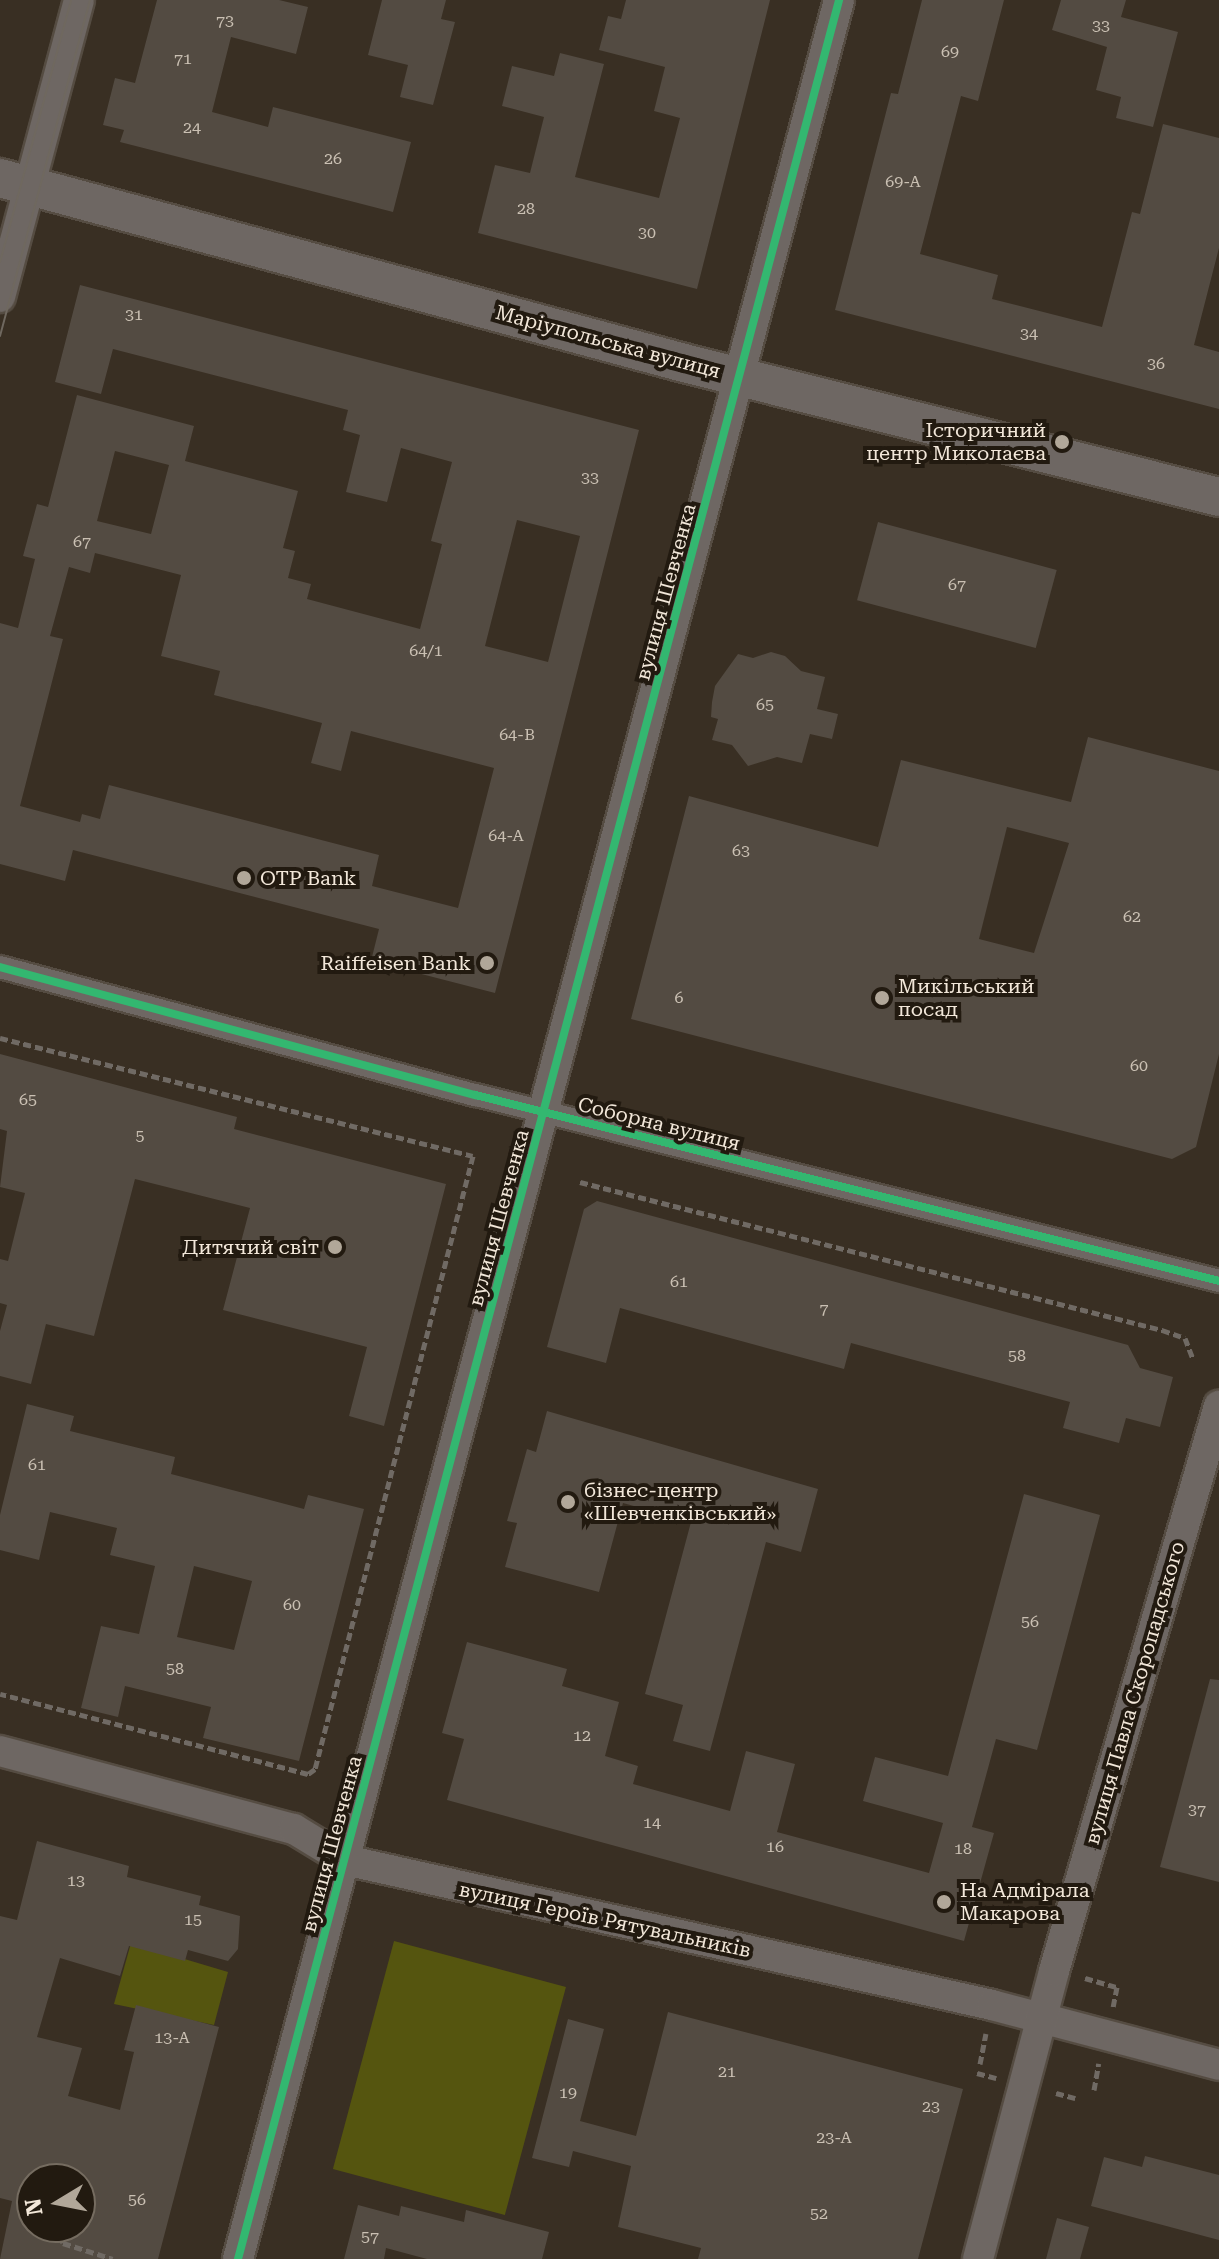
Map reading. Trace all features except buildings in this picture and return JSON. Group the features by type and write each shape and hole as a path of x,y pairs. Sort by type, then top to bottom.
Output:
{"street":[{"path":"0,297 15,182 79,0"},
{"name":"вулиця Шевченка","path":"238,2259 839,0"},
{"name":"Маріупольська вулиця","path":"15,182 740,377 1219,497"},
{"name":"Соборна вулиця","path":"0,967 544,1112 1219,1281"},
{"name":"вулиця Павла Скоропадського","path":"978,2259 1041,2018 1219,1406"},
{"name":"вулиця Героїв Рятувальників","path":"0,1751 294,1829 345,1860 1041,2018 1219,2065"}],"path":[{"path":"0,1038 473,1156 315,1769 308,1774 0,1694"},
{"path":"580,1182 1162,1330 1185,1338 1193,1359"},
{"path":"1083,1978 1117,1987 1112,2012"},
{"path":"980,2064 987,2031"},
{"path":"1094,2090 1101,2056"},
{"path":"977,2073 999,2079"},
{"path":"1056,2093 1075,2098"},
{"path":"63,2243 113,2259"}],"shaded area":[{"path":"394,1941 566,1987 505,2215 333,2169"},
{"path":"131,1943 228,1972 214,2025 114,2004"}],"tram line":[{"path":"0,262 71,0"},
{"path":"0,336 90,0"}],"cycle path":[{"path":"238,2259 839,0"},
{"path":"0,967 476,1095 1219,1281"}],"place":[{"name":"Історичний центр Миколаєва","path":"1062,442"},
{"name":"OTP Bank","path":"244,878"},
{"name":"Raiffeisen Bank","path":"487,963"},
{"name":"Микільський посад","path":"882,998"},
{"name":"Дитячий світ","path":"335,1247"},
{"name":"бізнес-центр «Шевченківський»","path":"568,1502"},
{"name":"На Адмірала Макарова","path":"944,1902"}]}
